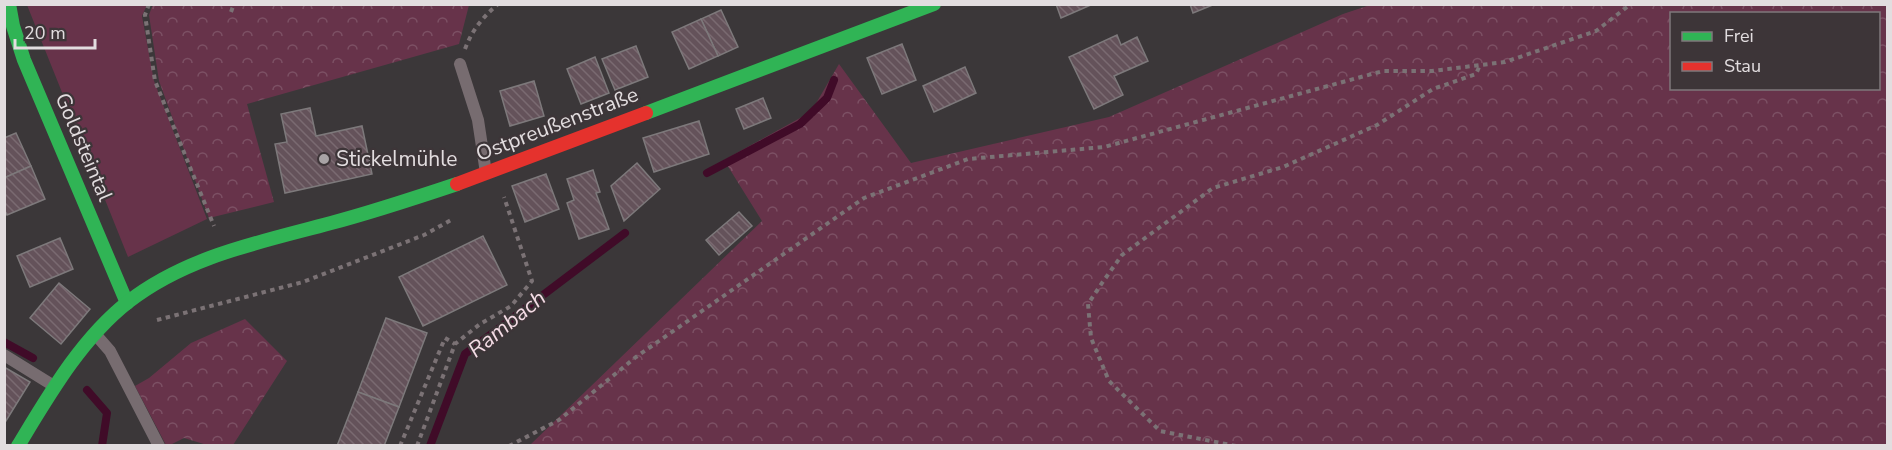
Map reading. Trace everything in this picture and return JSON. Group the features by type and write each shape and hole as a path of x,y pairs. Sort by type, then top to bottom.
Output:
{"main road":[{"name":"Goldsteintal","path":"9,4 13,26 24,60 127,303"},
{"name":"Ostpreußenstraße","path":"18,446 56,386 95,334 127,303 181,269 225,252 374,212 486,174 911,9 934,4"}],"lane":[{"path":"460,64 478,120 486,174"},
{"path":"95,334 110,351 159,446"},
{"path":"4,355 56,386"}],"path":[{"path":"149,4 145,15 155,81 225,252"},
{"path":"231,12 234,4"},
{"path":"460,64 470,36 486,14 498,4"},
{"path":"509,446 559,420 636,357 864,198 968,159 1104,147 1383,70 1432,71 1505,62 1596,31 1631,4"},
{"path":"1236,446 1160,431 1109,381 1090,338 1088,304 1122,255 1213,188 1283,167 1377,125 1433,89 1476,74 1480,65"},
{"path":"417,446 455,344 480,324 511,306 532,281 501,193"},
{"path":"157,320 303,282 424,236 462,214"},
{"path":"400,446 445,338 455,344"}],"green space":[{"path":"153,4 469,5 459,44 247,104 274,202 209,218 159,81 149,15"},
{"path":"27,5 147,5 142,16 154,81 207,219 128,257"},
{"path":"1370,5 1887,5 1887,445 530,445 762,221 724,160 811,112 839,64 911,163 1109,117 1343,14"},
{"path":"245,319 287,361 233,445 207,445 184,438 166,445 135,386 149,378 191,343"}],"building":[{"path":"1056,4 1093,4 1061,18"},
{"path":"1190,4 1215,4 1193,13"},
{"path":"721,10 738,47 718,56 701,19"},
{"path":"701,19 718,56 689,69 672,32"},
{"path":"1117,35 1121,45 1137,37 1148,61 1114,76 1123,95 1094,109 1069,57"},
{"path":"902,44 916,80 882,94 867,58"},
{"path":"636,46 648,77 615,90 602,59"},
{"path":"595,57 609,93 581,104 567,69"},
{"path":"965,67 976,93 934,112 923,86"},
{"path":"534,81 544,116 510,126 500,91"},
{"path":"763,98 771,118 744,129 736,109"},
{"name":"Stickelmühle","path":"310,108 316,136 362,126 372,174 285,193 275,144 287,142 281,114"},
{"path":"699,121 709,154 654,172 643,138"},
{"path":"16,133 31,166 4,178 4,138"},
{"path":"637,163 660,189 624,221 611,186"},
{"path":"31,166 45,199 7,215 4,209 4,178"},
{"path":"593,170 600,192 596,193 609,229 579,239 567,203 574,200 567,179"},
{"path":"546,174 559,209 525,222 512,186"},
{"path":"739,212 752,226 719,255 706,240"},
{"path":"483,236 507,285 423,326 399,277"},
{"path":"60,238 73,269 30,287 17,256"},
{"path":"59,283 90,309 61,344 30,318"},
{"path":"386,318 427,333 399,407 358,392"},
{"path":"4,367 30,382 4,424"},
{"path":"358,392 399,407 384,446 337,446"}],"waterway":[{"name":"Rambach","path":"707,173 800,124 827,98 834,80"},
{"name":"Rambach","path":"430,446 465,354 625,233"},
{"path":"4,342 33,358"},
{"path":"87,390 107,413 102,446"}],"traffic: fast":[{"path":"9,4 13,26 24,60 127,303"},
{"path":"646,113 934,4"},
{"path":"18,446 54,388 95,333 128,302 151,286 225,252 410,200 457,184"}],"traffic: jam":[{"path":"457,184 646,113"}],"place":[{"name":"Stickelmühle","path":"324,159"}]}
